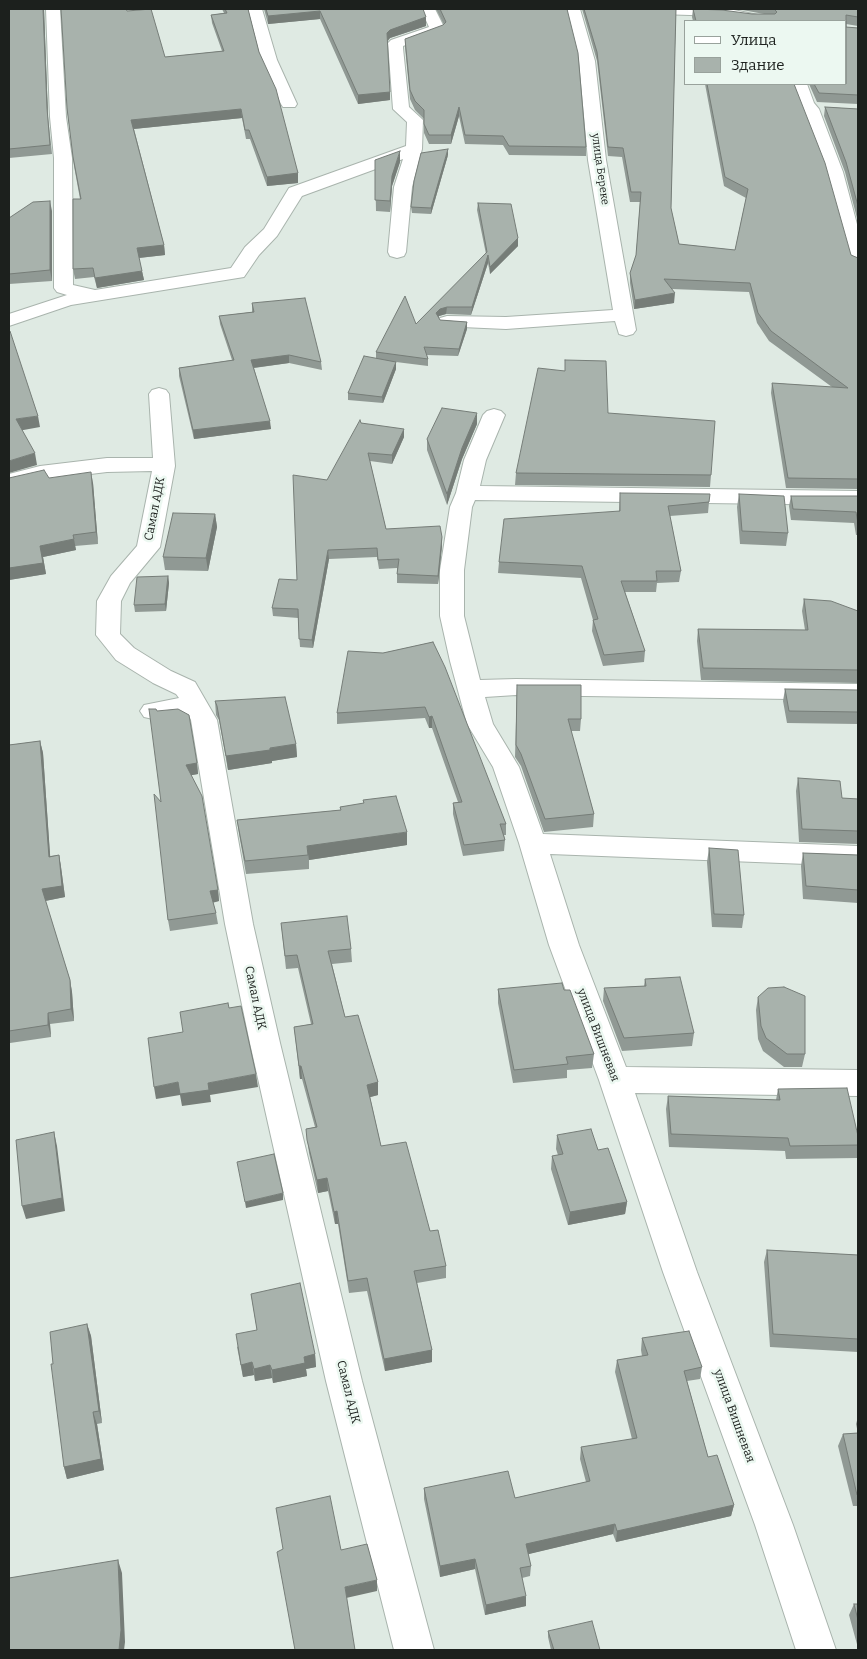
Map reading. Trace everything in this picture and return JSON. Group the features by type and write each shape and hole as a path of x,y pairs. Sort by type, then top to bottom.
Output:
{"street":[{"path":"53,9 58,116 63,158 59,296"},
{"path":"256,9 269,60 288,104"},
{"path":"397,252 403,187 414,149 415,120 401,108 397,56 394,48 396,43 437,29 428,9"},
{"name":"улица Береке","path":"447,322 625,322 597,160 587,61 573,9"},
{"path":"627,9 721,12 764,20"},
{"path":"799,85 811,109 834,172 858,260"},
{"path":"811,109 830,110"},
{"path":"9,320 59,296 68,300 237,273 252,251 271,232 295,192 414,149"},
{"name":"Самал АДК","path":"159,394 164,466 148,547 119,581 109,601 108,635 125,654 162,677 186,688 204,720 239,924 295,1176 344,1381 414,1650"},
{"name":"улица Вишневая","path":"494,415 475,460 467,493 461,507 452,570 452,616 480,724 506,767 533,843 564,945 615,1080 680,1272 774,1526 816,1650"},
{"path":"9,481 40,474 107,465 145,463 164,466"},
{"path":"467,493 858,498"},
{"path":"471,689 516,687 858,692"},
{"path":"153,711 196,704"},
{"path":"533,843 858,856"},
{"path":"615,1080 858,1083"}],"building":[{"path":"9,9 43,9 50,145 9,149"},
{"path":"61,9 126,9 127,11 151,9 165,57 224,51 211,15 227,13 225,9 248,9 259,52 276,89 298,173 267,177 249,130 245,130 241,109 131,120 164,245 137,248 142,271 95,278 93,268 73,269 73,199 81,199 73,157 67,108"},
{"path":"266,9 423,9 426,17 390,30 387,33 390,92 358,95 320,11 268,16"},
{"path":"440,9 567,9 578,53 586,147 509,146 503,136 465,135 459,107 451,135 429,135 424,124 424,110 415,101 410,90 405,39 443,25 446,22"},
{"path":"584,9 676,9 671,208 679,244 735,250 748,189 725,177 707,85 794,85 825,163 851,255 858,258 858,479 788,478 772,383 848,388 771,331 758,313 750,283 664,279 675,293 635,300 630,273 636,255 641,192 631,192 623,148 608,147 597,52"},
{"path":"693,9 775,14 777,12 774,9 858,9 858,17 846,15 846,20 696,20"},
{"path":"847,27 858,28 858,95 819,93 815,85 847,85"},
{"path":"825,107 858,109 858,206 846,162"},
{"path":"448,149 431,208 411,207 414,181 421,153"},
{"path":"400,151 392,176 390,201 375,200 375,160"},
{"path":"50,201 50,270 9,274 9,218 33,202"},
{"path":"478,203 511,204 518,238 490,267 488,255 472,307 447,307 440,309 436,313 440,320 467,322 459,349 424,347 428,359 376,352 405,296 416,324 487,252"},
{"path":"305,298 321,362 289,355 251,360 270,421 193,430 179,368 234,360 219,316 254,312 252,303"},
{"path":"9,331 38,416 16,419 35,453 9,461"},
{"path":"364,356 396,362 382,397 348,393"},
{"path":"565,360 606,361 608,413 715,421 711,475 516,473 538,368 565,371"},
{"path":"442,408 477,413 462,448 447,494 427,439"},
{"path":"360,420 361,423 404,429 392,455 368,453 386,529 440,526 442,537 438,576 397,574 399,559 378,560 377,548 328,550 312,640 299,639 298,609 272,608 279,579 297,580 293,475 327,480"},
{"path":"44,470 49,478 91,472 96,532 73,535 74,539 40,546 43,563 9,568 9,478"},
{"path":"620,493 710,494 709,502 668,506 681,571 656,571 657,581 621,581 645,651 604,655 593,620 598,619 582,566 499,562 504,519 620,511"},
{"path":"739,494 784,496 788,533 742,531"},
{"path":"791,496 858,496 858,524 856,512 793,509"},
{"path":"173,513 215,514 206,558 163,557"},
{"path":"168,576 165,604 134,605 137,577"},
{"path":"804,599 831,601 858,611 858,670 703,668 698,629 808,630"},
{"path":"433,642 445,667 506,824 500,824 505,840 464,845 453,803 462,802 432,716 429,717 425,707 337,713 348,651 383,653"},
{"path":"517,685 581,685 581,719 568,719 594,814 545,819 516,745"},
{"path":"785,689 858,690 858,712 789,711"},
{"path":"285,697 296,744 270,748 270,750 226,756 215,701"},
{"path":"149,709 156,709 157,711 178,709 189,715 197,763 186,765 202,796 218,890 210,891 216,913 168,920 154,794 161,802"},
{"path":"40,741 49,857 59,855 62,886 42,889 70,980 71,1009 48,1013 48,1025 9,1031 9,745"},
{"path":"798,778 840,781 842,798 858,799 858,831 802,829"},
{"path":"396,796 407,832 307,846 308,855 245,861 237,820 341,810 340,807 364,803 363,800"},
{"path":"709,848 738,850 744,915 714,914"},
{"path":"803,853 858,855 858,890 806,886"},
{"path":"347,916 351,949 328,951 345,1017 358,1015 378,1082 367,1085 381,1146 406,1142 430,1231 438,1230 446,1266 414,1271 432,1350 384,1359 367,1278 348,1281 337,1211 334,1212 327,1178 317,1180 307,1140 306,1129 317,1127 301,1066 299,1066 294,1027 313,1024 297,955 285,956 281,923"},
{"path":"680,977 694,1033 624,1038 604,988 646,986 645,979"},
{"path":"562,983 564,990 570,990 594,1054 566,1057 568,1064 514,1070 498,989"},
{"path":"784,987 805,996 805,1054 787,1054 766,1038 761,1026 758,997 768,988"},
{"path":"228,1003 229,1008 241,1006 256,1074 208,1083 209,1090 180,1094 178,1082 154,1087 148,1038 183,1032 180,1012"},
{"path":"847,1088 858,1136 858,1145 790,1146 788,1138 671,1134 668,1096 780,1100 778,1089"},
{"path":"591,1129 598,1150 608,1148 627,1202 570,1212 552,1156 563,1154 557,1135"},
{"path":"54,1132 62,1198 22,1206 16,1140"},
{"path":"274,1154 283,1193 245,1202 237,1162"},
{"path":"767,1250 858,1255 858,1339 773,1334"},
{"path":"300,1283 315,1354 304,1357 305,1363 272,1370 270,1365 254,1369 252,1362 241,1365 236,1334 257,1330 251,1294"},
{"path":"87,1324 99,1411 93,1412 101,1459 64,1467 51,1364 53,1364 50,1332"},
{"path":"689,1331 702,1367 684,1371 708,1457 717,1455 734,1505 617,1531 615,1524 526,1544 531,1566 520,1568 526,1596 486,1605 475,1559 440,1566 424,1488 508,1471 515,1498 590,1481 581,1447 637,1438 617,1360 648,1355 642,1338"},
{"path":"858,1433 858,1494 857,1495 843,1434"},
{"path":"330,1496 341,1550 367,1544 377,1580 345,1587 355,1650 295,1650 277,1552 283,1549 276,1508"},
{"path":"118,1560 121,1630 119,1650 9,1650 9,1578"},
{"path":"854,1604 858,1604 858,1620"},
{"path":"592,1621 600,1650 554,1650 548,1631"}]}
